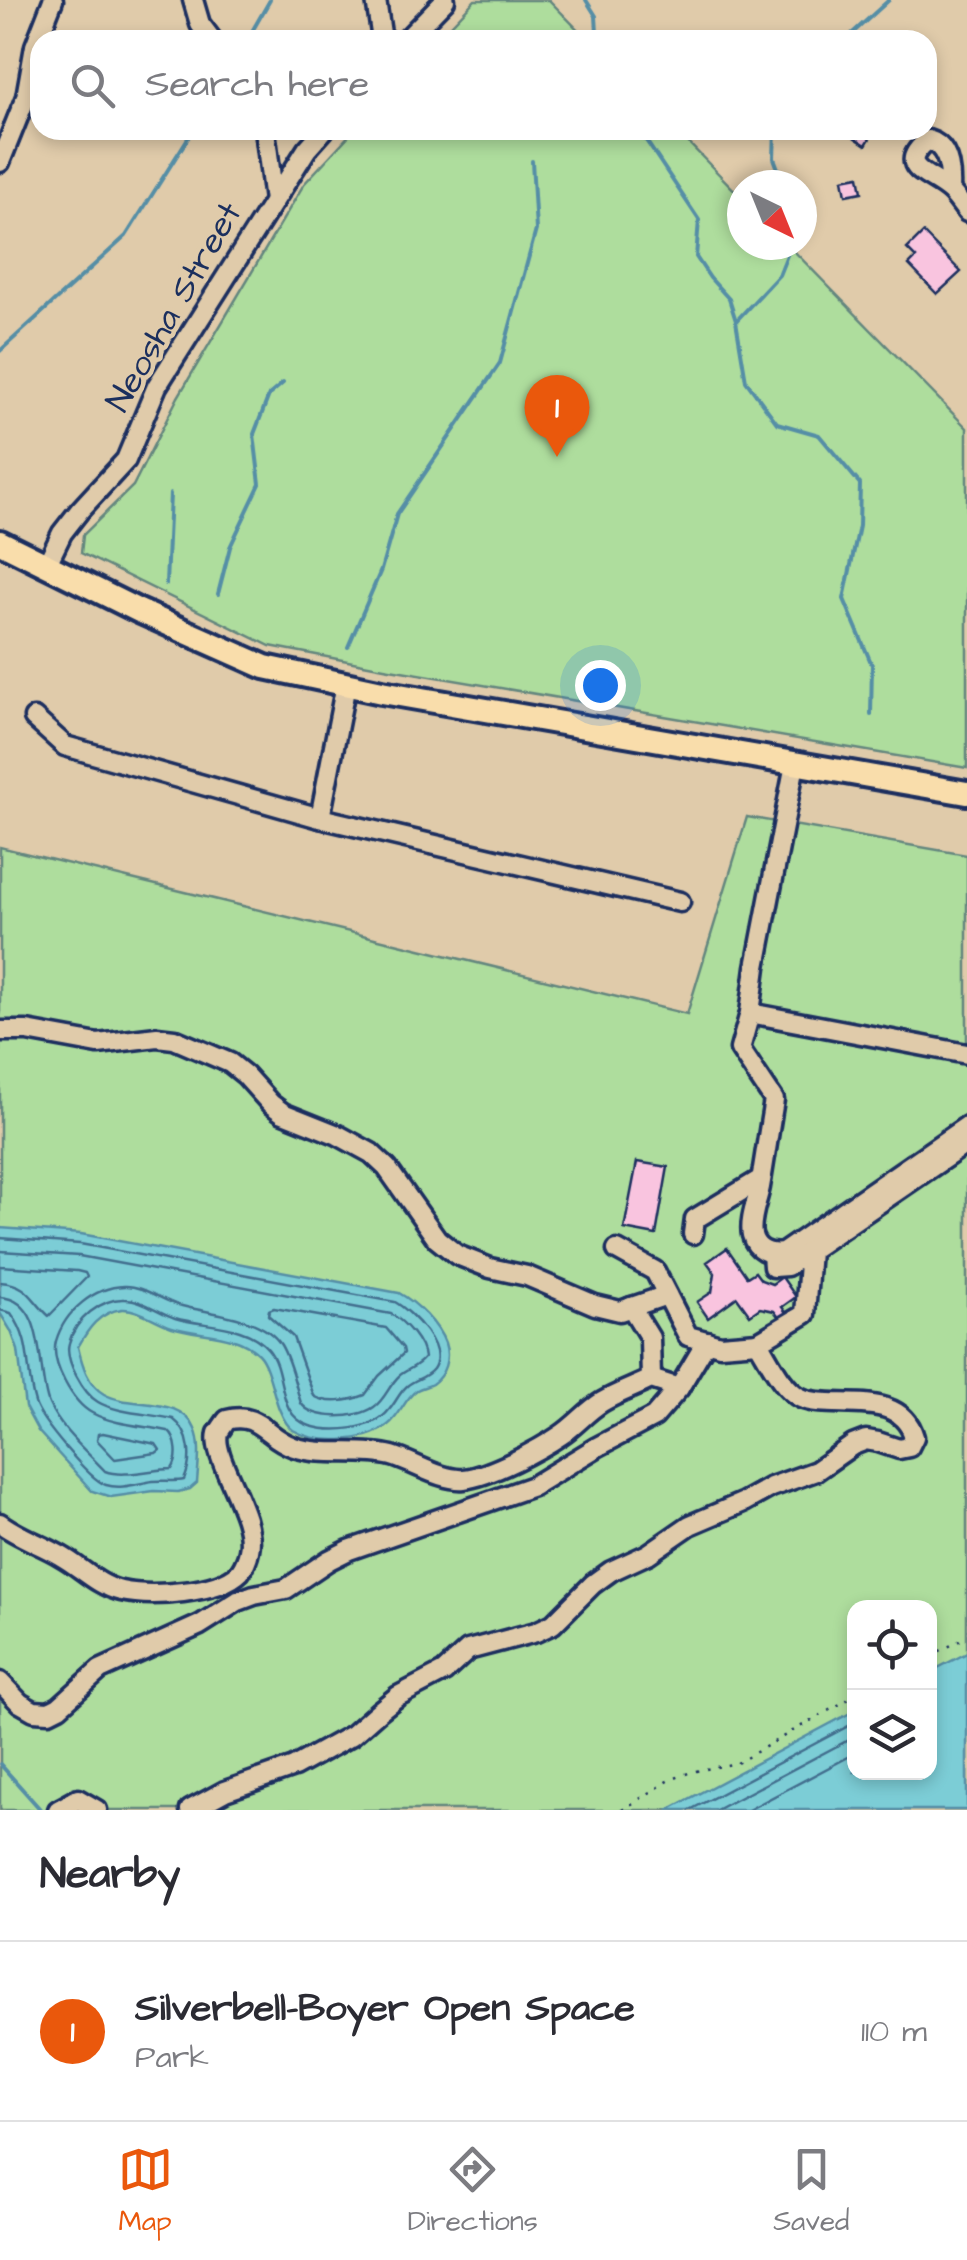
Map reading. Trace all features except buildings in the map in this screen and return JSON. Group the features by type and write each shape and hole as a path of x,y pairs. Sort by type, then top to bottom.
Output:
{"main road":[{"path":"0,542 139,611 265,667 967,793"}],"street":[{"path":"42,30 53,0"},
{"path":"193,0 204,30"},
{"path":"376,0 378,30"},
{"path":"416,30 445,0"},
{"path":"0,162 30,76"},
{"path":"267,140 274,201"},
{"name":"Neosha Street","path":"47,564 71,521 126,460 157,386 316,140"},
{"path":"950,190 967,212"},
{"path":"320,818 346,684"},
{"path":"34,718 65,746 320,818 680,902"},
{"path":"795,764 740,1048 774,1100 751,1229 755,1243 762,1251 782,1253 967,1126"},
{"path":"750,1012 967,1054"},
{"path":"0,1031 27,1031 98,1044 157,1037 174,1039 230,1063 283,1113 370,1153 387,1168 437,1239 458,1255 620,1311 668,1294"},
{"path":"772,1254 773,1266 787,1266 967,1143"},
{"path":"694,1234 695,1219 761,1179"},
{"path":"617,1250 656,1271 688,1336 720,1345 758,1342 805,1314 810,1251"},
{"path":"631,1307 650,1338 651,1380"},
{"path":"0,1682 34,1711 48,1712 100,1670 200,1624 238,1601 286,1588 350,1550 534,1486 654,1416 679,1388 707,1341"},
{"path":"190,1810 225,1791 294,1767 352,1735 398,1696 444,1672 468,1650 553,1624 593,1584 690,1525 770,1487 816,1472 866,1440 899,1450 909,1448 914,1437 911,1426 879,1406 800,1398 788,1388 758,1342"},
{"path":"0,1523 62,1556 106,1586 120,1590 186,1591 222,1584 242,1570 250,1549 249,1529 219,1448 218,1433 226,1420 253,1420 290,1446 391,1456 460,1480 484,1475 559,1437 606,1399 651,1380 679,1388"},
{"path":"63,1807 78,1799 97,1810"}],"path":[{"path":"937,1652 967,1637"},
{"path":"622,1810 670,1780 736,1763 847,1700"}],"green space":[{"path":"475,0 549,0 578,30 446,30"},
{"path":"345,140 686,140 727,183 727,260 803,260 967,428 967,768 270,646 81,553 83,535 133,486 178,397 304,184"},
{"path":"747,817 967,855 967,1810 0,1810 0,847 687,1014"}],"water":[{"path":"0,1228 81,1234 399,1293 420,1308 437,1329 445,1343 445,1366 432,1384 413,1394 392,1421 378,1431 341,1440 315,1438 287,1424 265,1365 249,1347 229,1338 172,1327 134,1311 114,1311 95,1322 78,1347 90,1380 98,1390 115,1398 179,1411 195,1429 199,1455 197,1483 190,1489 111,1497 92,1491 38,1431 25,1407 18,1350 0,1313"},
{"path":"967,1653 967,1810 668,1810 847,1715 847,1780 937,1780 937,1668"}],"waterway":[{"path":"253,30 270,0"},
{"path":"586,0 596,16 597,30"},
{"path":"856,30 889,0"},
{"path":"0,351 126,236 187,140"},
{"path":"646,140 699,220 696,257 729,299 746,381 777,423 819,435 860,484 859,526 844,599 872,665 871,715"},
{"path":"775,140 778,170"},
{"path":"348,647 381,570 397,514 500,363 536,230 532,161"},
{"path":"736,321 779,275 785,260"},
{"path":"218,594 230,547 260,484 254,434 269,395 283,383"},
{"path":"166,584 170,494"},
{"path":"0,1764 41,1810"}],"place":[{"name":"Silverbell-Boyer Open Space","path":"557,457"}]}
